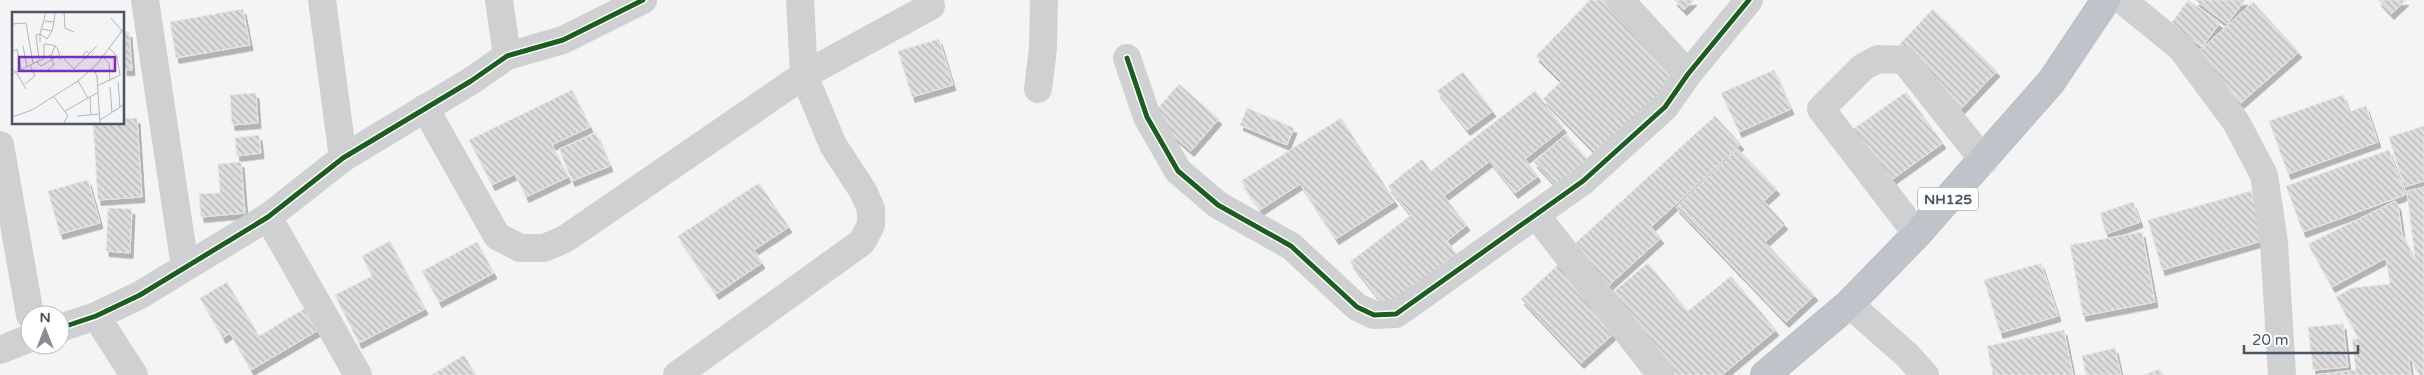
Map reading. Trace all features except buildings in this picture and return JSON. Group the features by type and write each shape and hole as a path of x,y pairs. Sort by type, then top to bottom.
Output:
{"highway":[{"name":"NH125","path":"1765,375 1849,304 1917,234 2051,82 2106,0"}],"street":[{"path":"145,0 185,267"},
{"path":"322,0 343,158"},
{"path":"499,0 507,56"},
{"path":"70,325 96,316 140,295 268,217 343,158 507,56 563,40 617,6 643,0"},
{"path":"677,375 862,242 871,225 871,209 863,191 833,145 804,76 799,16 800,0"},
{"path":"1038,89 1043,48 1044,0"},
{"path":"1620,0 1688,74"},
{"path":"1127,58 1146,117 1178,171 1218,205 1291,246 1357,307 1374,315 1396,314 1583,181 1665,107 1688,74 1749,0"},
{"path":"2122,0 2181,48 2236,122 2264,175 2274,242 2282,375"},
{"path":"425,108 497,236 520,248 544,248 565,239 804,76 931,6"},
{"path":"1917,234 1821,109 1864,67 1878,59 1904,60 1984,160"},
{"path":"0,145 28,305"},
{"path":"1536,215 1661,375"},
{"path":"268,217 358,375"},
{"path":"1849,304 1907,355 1925,375"},
{"path":"96,316 134,375"},
{"path":"0,350 20,342"}],"cycle path":[{"path":"70,325 96,316 140,295 268,217 343,158 471,81 507,56 563,40 643,0"},
{"path":"1127,58 1147,117 1178,171 1218,205 1291,246 1357,307 1374,315 1396,314 1583,181 1665,107 1688,74 1749,0"}]}
